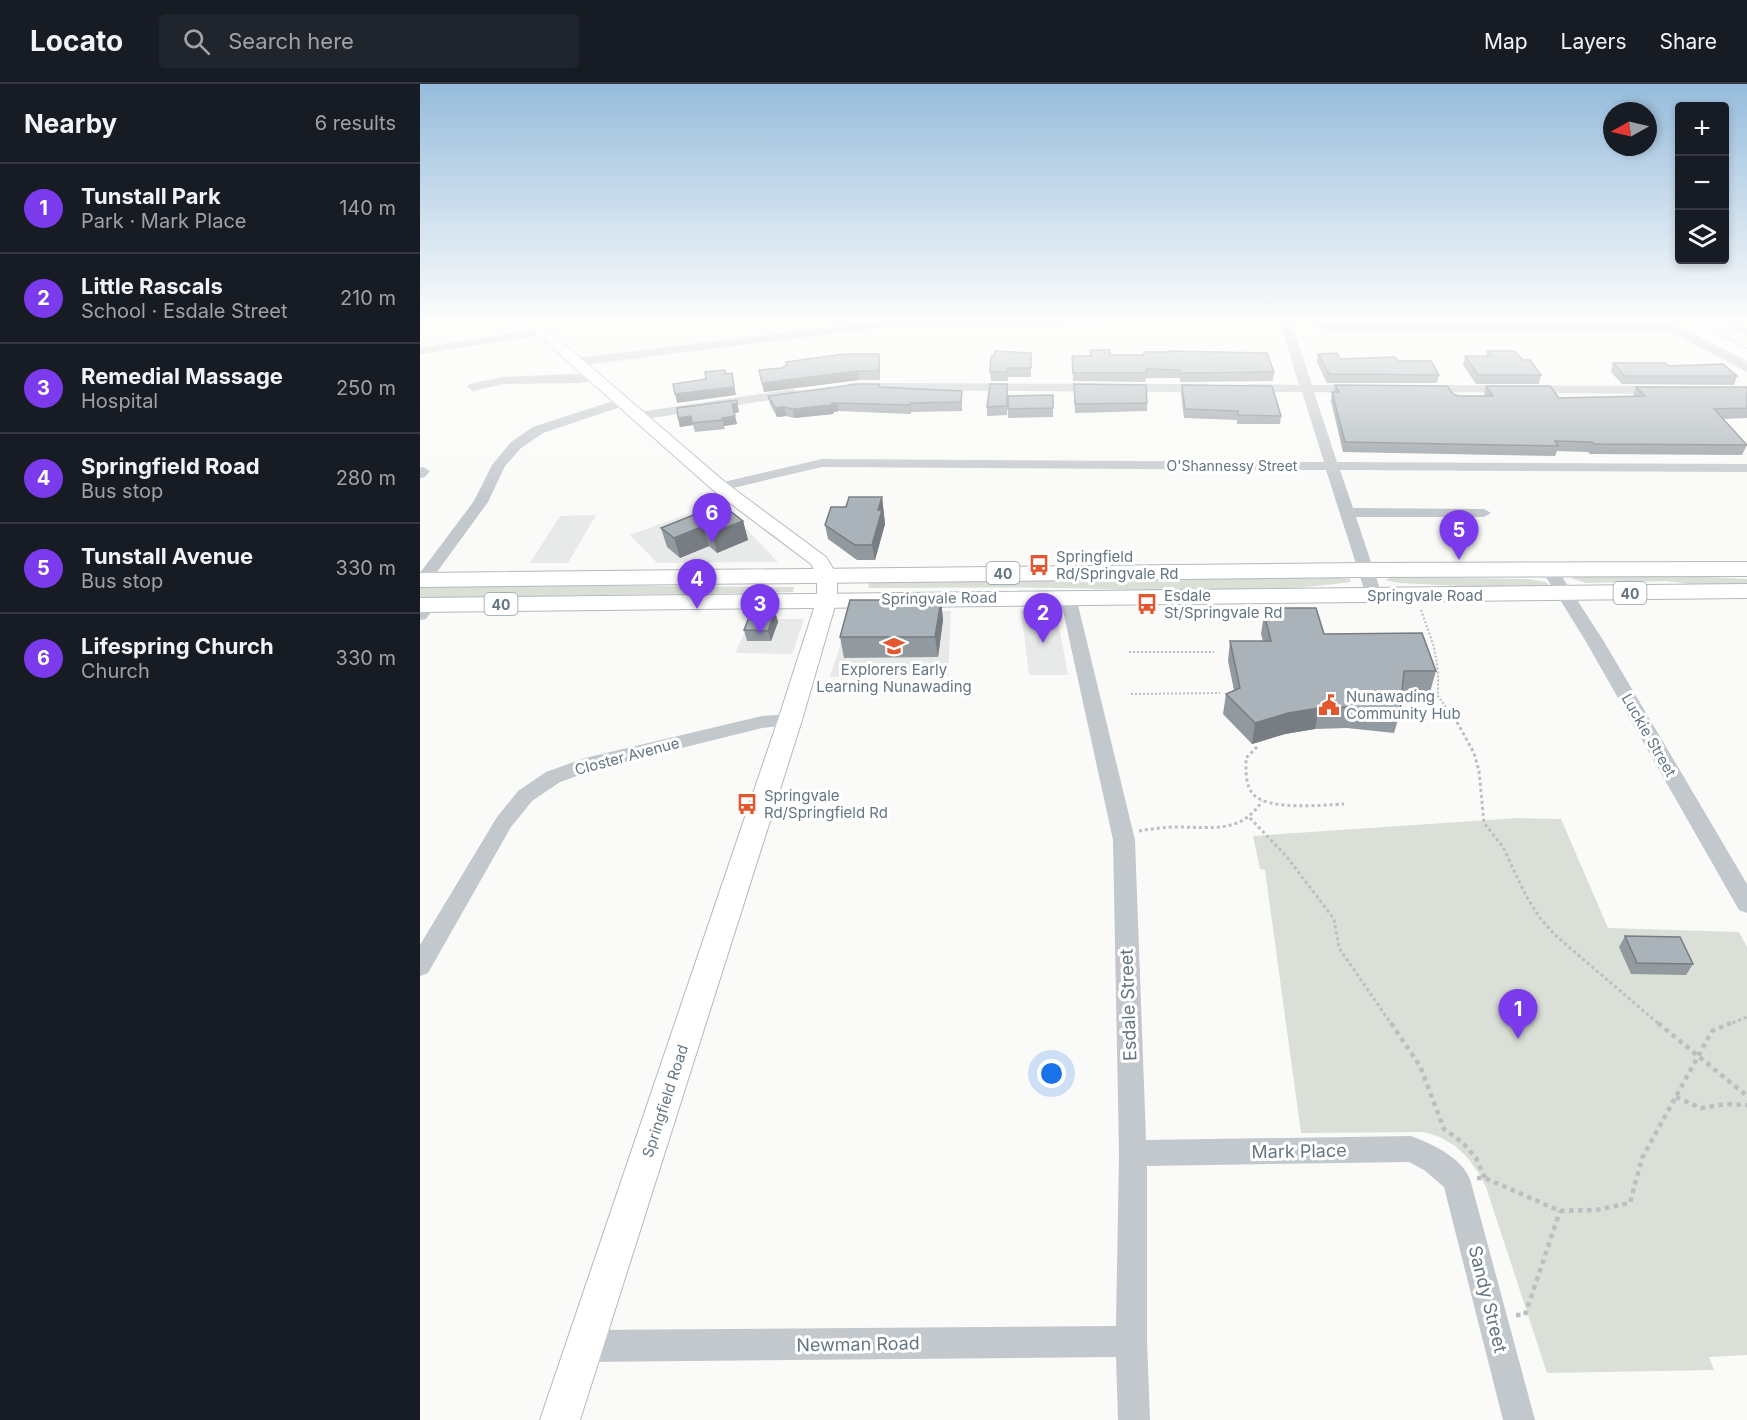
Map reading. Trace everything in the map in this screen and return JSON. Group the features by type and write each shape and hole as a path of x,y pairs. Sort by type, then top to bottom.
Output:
{"highway":[{"name":"Springvale Road","path":"421,580 1365,570 1747,569"},
{"name":"Springvale Road","path":"423,608 827,599 1747,591"}],"main road":[{"path":"598,381 720,487 819,561 827,575"},
{"name":"Springfield Road","path":"560,1420 790,720 827,599 827,575"}],"street":[{"path":"473,387 498,381"},
{"path":"1303,381 1374,595"},
{"path":"836,388 870,386 1377,389"},
{"path":"1413,389 1675,390"},
{"path":"638,416 803,392"},
{"path":"421,580 481,502 499,465 516,446 538,430 622,402"},
{"name":"O'Shannessy Street","path":"720,487 822,463 1747,468"},
{"path":"1346,512 1484,513"},
{"name":"Luckie Street","path":"1549,569 1747,904"},
{"name":"Esdale Street","path":"1068,597 1124,840 1133,1153 1131,1341 1134,1420"},
{"name":"Closter Avenue","path":"420,966 504,822 525,796 553,777 603,760 762,722 790,720"},
{"name":"Mark Place","path":"1133,1153 1412,1149 1471,1178"},
{"name":"Sandy Street","path":"1471,1178 1491,1314 1519,1420"},
{"name":"Newman Road","path":"585,1346 1131,1341"}],"path":[{"path":"1419,606 1434,647 1438,670 1438,696 1465,734 1474,753 1479,771 1485,823 1503,847 1526,896 1540,918 1555,935 1698,1058 1747,1096"},
{"path":"1129,652 1214,652"},
{"path":"1131,694 1220,693"},
{"path":"1257,747 1246,758 1246,779 1254,795 1262,801 1290,805 1344,804"},
{"path":"1139,831 1180,826 1214,829 1250,818 1262,801"},
{"path":"1250,818 1287,857 1334,919 1340,948 1420,1066 1444,1129 1463,1143 1476,1158 1471,1178 1560,1212 1596,1210 1630,1203 1642,1158 1712,1031 1747,1017"},
{"path":"1676,1097 1701,1108 1727,1104 1747,1105"},
{"path":"1491,1314 1525,1315 1560,1212"}],"shaded area":[{"path":"720,502 778,562 657,563 630,535"},
{"path":"596,515 568,563 530,563 560,516"},
{"path":"1581,575 1671,575 1747,579 1747,584 1691,584 1666,581 1586,583 1571,578"},
{"path":"1340,577 1350,579 1351,582 1278,589 1205,591 868,588 870,581"},
{"path":"1392,577 1528,579 1546,582 1550,586 1500,588 1399,583 1385,580"},
{"path":"510,585 794,587 793,592 420,598 420,587"},
{"path":"1021,610 1056,610 1068,675 1029,675"},
{"name":"Explorers Early Learning Nunawading","path":"858,611 951,611 948,676 830,677 849,617"},
{"path":"751,619 804,619 792,654 735,653"},
{"path":"1518,818 1561,819 1608,928 1739,932 1747,947 1747,1355 1709,1357 1714,1370 1547,1373 1486,1187 1467,1157 1440,1137 1424,1132 1301,1133 1265,870 1260,869 1253,836"}],"building":[{"path":"691,381 733,381 734,387 675,394 673,384"},
{"path":"858,384 962,391 961,402 910,403 910,405 832,403 831,405 793,409 775,408 768,396"},
{"path":"990,384 1007,384 1007,406 987,407"},
{"path":"1074,384 1146,385 1147,403 1075,404"},
{"path":"1182,385 1272,386 1281,416 1238,415 1238,411 1185,409"},
{"path":"1335,385 1447,386 1453,394 1458,396 1493,396 1486,386 1550,386 1559,398 1645,396 1636,387 1747,387 1747,408 1714,409 1747,445 1594,444 1592,442 1555,441 1558,446 1345,442 1332,392 1339,392"},
{"path":"1053,395 1053,408 1008,409 1008,396"},
{"path":"737,400 737,404 732,404 735,416 722,418 723,420 692,423 691,416 678,418 677,408"},
{"path":"849,497 882,497 878,510 882,510 872,545 855,545 825,525 831,507 846,507"},
{"path":"721,504 743,521 712,533 703,526 674,538 661,528"},
{"path":"850,600 941,600 935,637 840,637"},
{"path":"1316,608 1324,634 1422,633 1436,671 1404,671 1400,713 1352,707 1319,708 1288,713 1255,723 1226,694 1240,688 1230,641 1271,641 1264,614 1280,614 1278,609"},
{"path":"751,612 775,612 768,631 744,630"},
{"path":"1625,936 1680,937 1693,964 1637,963"}],"place":[{"name":"Lifespring Church","path":"712,543"},
{"name":"Tunstall Avenue","path":"1459,560"},
{"name":"Springfield Rd/Springvale Rd","path":"1039,565"},
{"name":"Esdale St/Springvale Rd","path":"1147,604"},
{"name":"Springfield Road","path":"697,609"},
{"name":"Remedial Massage","path":"760,634"},
{"name":"Little Rascals","path":"1043,643"},
{"name":"Explorers Early Learning Nunawading","path":"894,646"},
{"name":"Nunawading Community Hub","path":"1329,705"},
{"name":"Springvale Rd/Springfield Rd","path":"747,804"},
{"name":"Tunstall Park","path":"1518,1039"}]}
